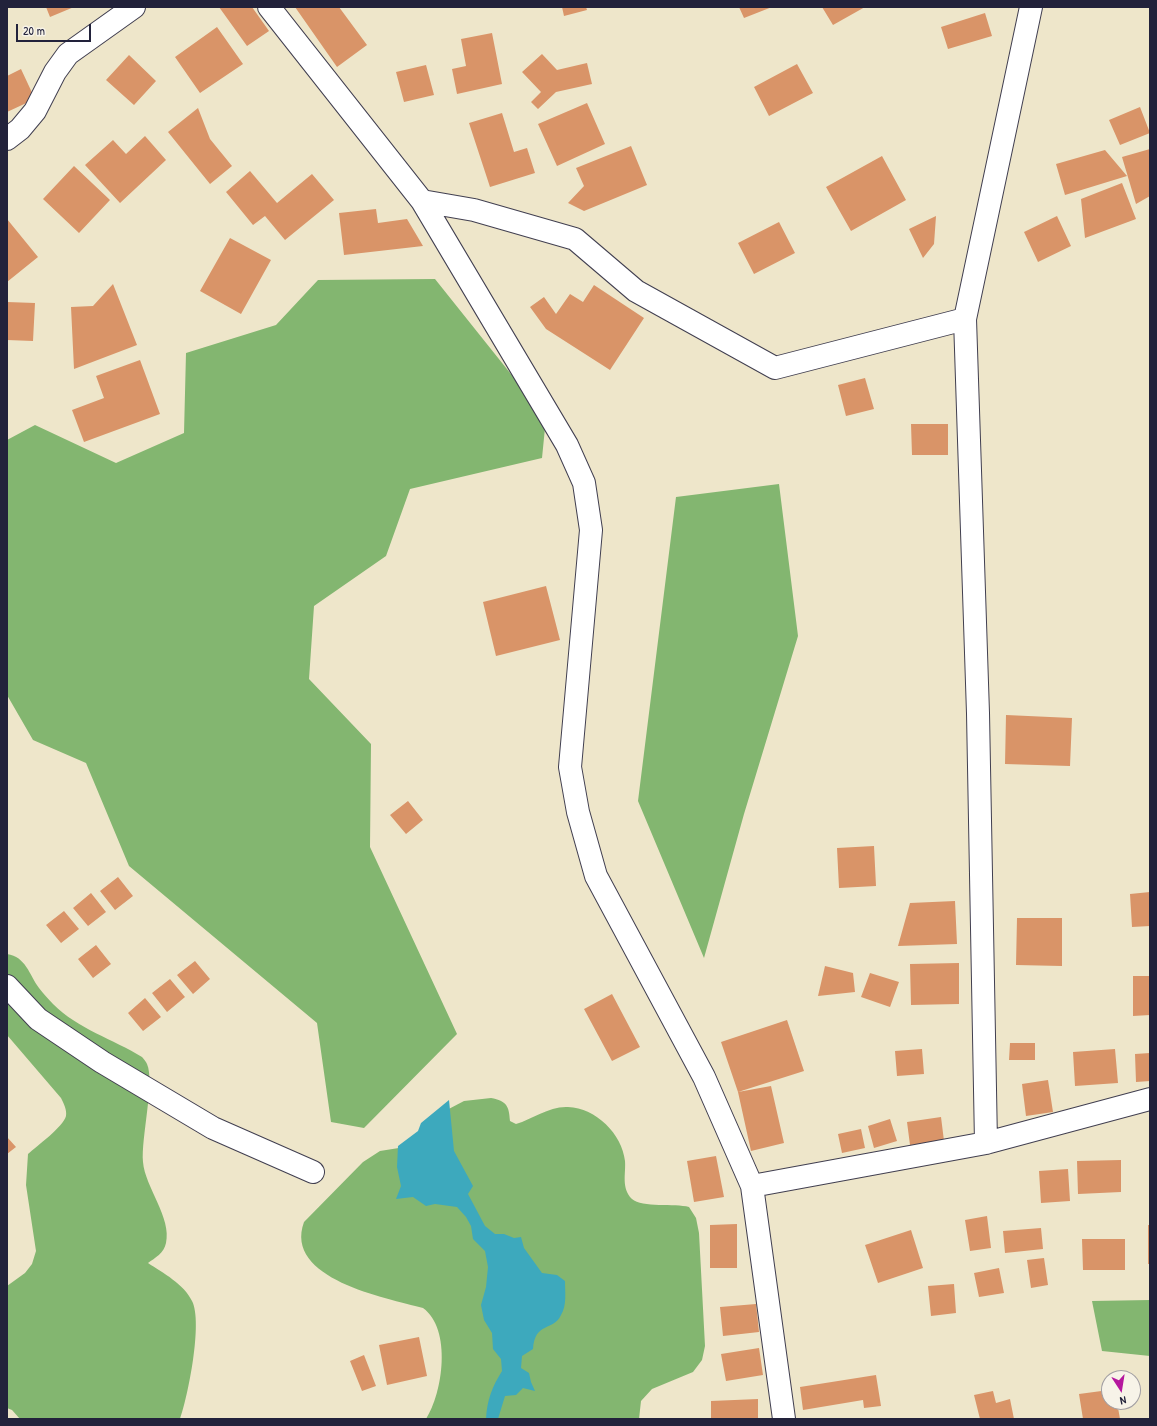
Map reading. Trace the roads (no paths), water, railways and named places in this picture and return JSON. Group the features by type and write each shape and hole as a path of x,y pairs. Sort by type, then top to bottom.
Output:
{"street":[{"path":"7,140 20,129 35,111 55,72 68,54 134,7"},
{"path":"269,7 422,200 563,438 584,483 591,530 570,767 578,812 596,876 704,1077 752,1186 784,1419"},
{"path":"986,1143 978,713 965,319 1031,7"},
{"path":"422,200 474,210 575,239 636,292 775,368 965,319"},
{"path":"7,986 38,1019 102,1062 213,1128 313,1172"},
{"path":"752,1186 986,1143 1150,1099"}],"water":[{"path":"449,1100 454,1151 473,1186 468,1194 485,1226 495,1234 504,1234 514,1238 521,1237 524,1248 542,1273 557,1275 565,1281 565,1303 561,1315 554,1324 541,1330 537,1334 534,1340 533,1349 522,1356 521,1368 529,1373 535,1391 523,1388 516,1395 505,1396 498,1419 486,1419 491,1394 502,1371 501,1359 493,1349 492,1333 484,1320 481,1305 486,1287 488,1267 485,1251 473,1239 471,1226 466,1217 457,1207 435,1204 426,1206 413,1197 396,1199 401,1186 397,1167 398,1146 418,1131 421,1123"}]}
